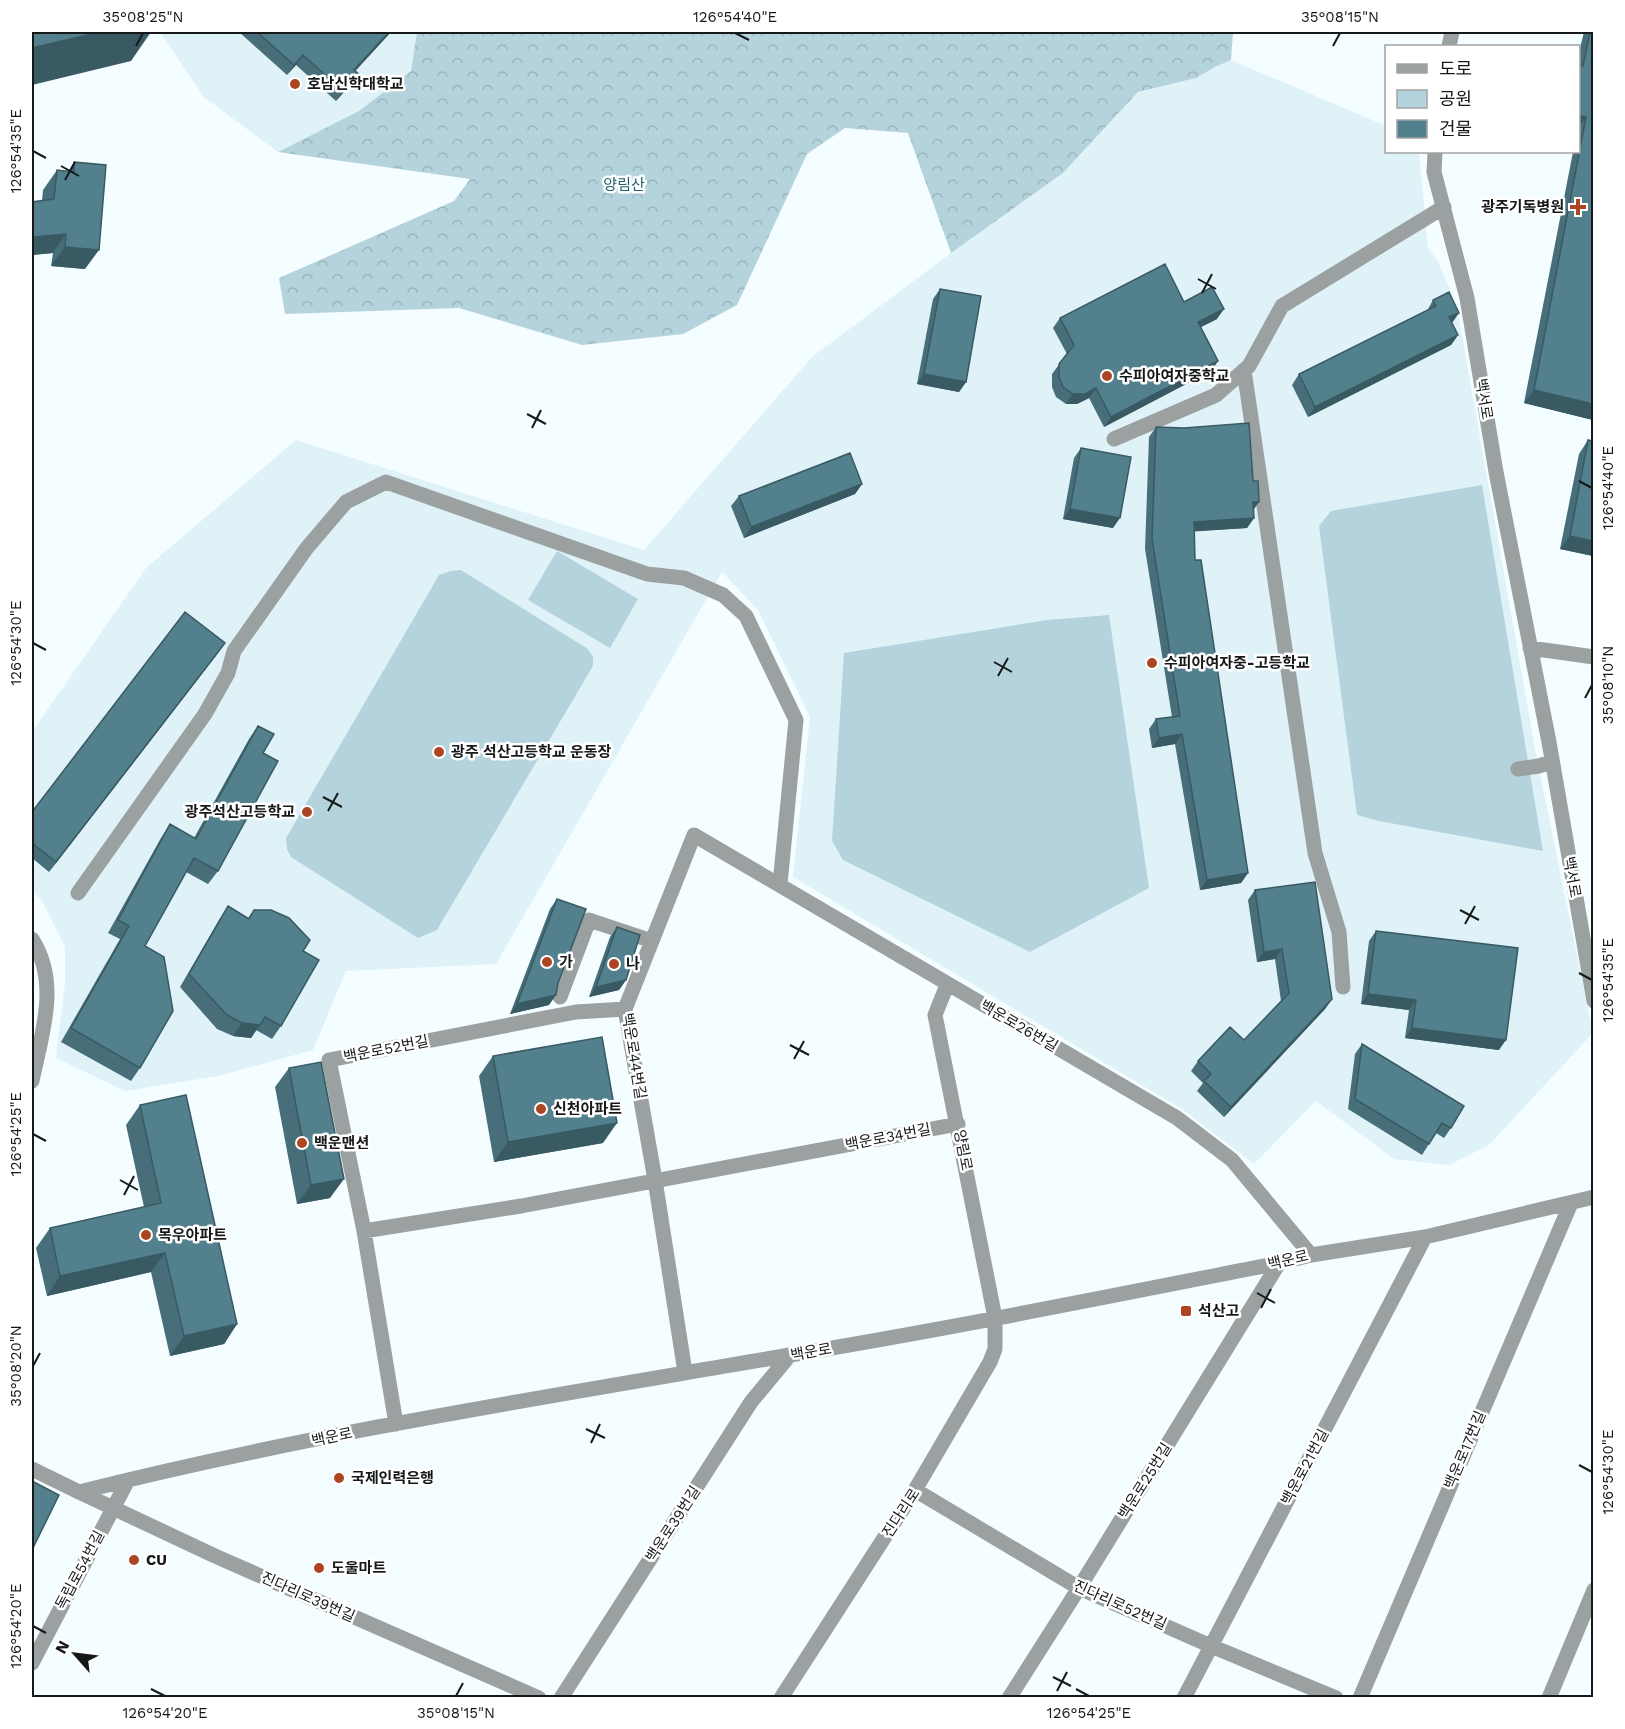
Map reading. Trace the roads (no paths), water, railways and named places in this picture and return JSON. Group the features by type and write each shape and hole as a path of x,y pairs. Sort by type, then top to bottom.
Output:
{"street":[{"name":"백서로","path":"1436,153 1434,172 1467,298 1496,472 1552,761 1593,1001"},
{"path":"1114,440 1216,395 1249,366 1282,306 1443,207"},
{"path":"1244,370 1316,853 1339,932 1343,987"},
{"path":"78,893 205,714 228,673 234,651 306,549 346,502 386,482 647,573 684,578 723,595 746,616 796,720 780,884"},
{"path":"1530,648 1593,657"},
{"path":"1518,769 1539,766 1552,761"},
{"name":"백운로26번길","path":"694,836 780,884 947,985 1177,1118 1232,1160 1311,1255"},
{"name":"백운로44번길","path":"686,1372 625,1009 694,836"},
{"path":"560,997 589,920 652,940"},
{"path":"32,939 43,961 48,1010 32,1081"},
{"name":"양림로","path":"947,985 935,1015 995,1318"},
{"name":"백운로52번길","path":"396,1424 364,1231 329,1060 576,1012 625,1009"},
{"name":"백운로34번길","path":"655,1180 958,1124"},
{"path":"364,1231 520,1206 655,1180"},
{"name":"백운로","path":"79,1492 396,1424 995,1318 1311,1255 1425,1238 1593,1197"},
{"name":"백운로17번길","path":"1360,1698 1571,1203"},
{"name":"백운로21번길","path":"1184,1698 1425,1238"},
{"name":"백운로25번길","path":"1009,1698 1279,1263"},
{"name":"진다리로","path":"781,1698 915,1490 990,1362 995,1349 995,1318"},
{"name":"백운로39번길","path":"561,1698 751,1402 790,1355"},
{"path":"32,1469 79,1492"},
{"name":"독립로54번길","path":"32,1663 128,1480"},
{"name":"진다리로52번길","path":"915,1490 1079,1587 1211,1646 1336,1698"},
{"name":"진다리로39번길","path":"79,1492 226,1561 539,1698"},
{"path":"1549,1698 1593,1590"}],"place":[{"name":"호남신학대학교","path":"295,84"},
{"name":"광주기독병원","path":"1578,207"},
{"name":"수피아여자중학교","path":"1107,376"},
{"name":"수피아여자중-고등학교","path":"1152,663"},
{"name":"광주 석산고등학교 운동장","path":"439,752"},
{"name":"광주석산고등학교","path":"307,812"},
{"name":"가","path":"547,962"},
{"name":"나","path":"614,964"},
{"name":"신천아파트","path":"541,1109"},
{"name":"백운맨션","path":"302,1143"},
{"name":"목우아파트","path":"146,1235"},
{"name":"석산고","path":"1186,1311"},
{"name":"국제인력은행","path":"339,1478"},
{"name":"CU","path":"134,1560"},
{"name":"도울마트","path":"319,1568"}],"park label":[{"name":"양림산","path":"624,185"}]}
